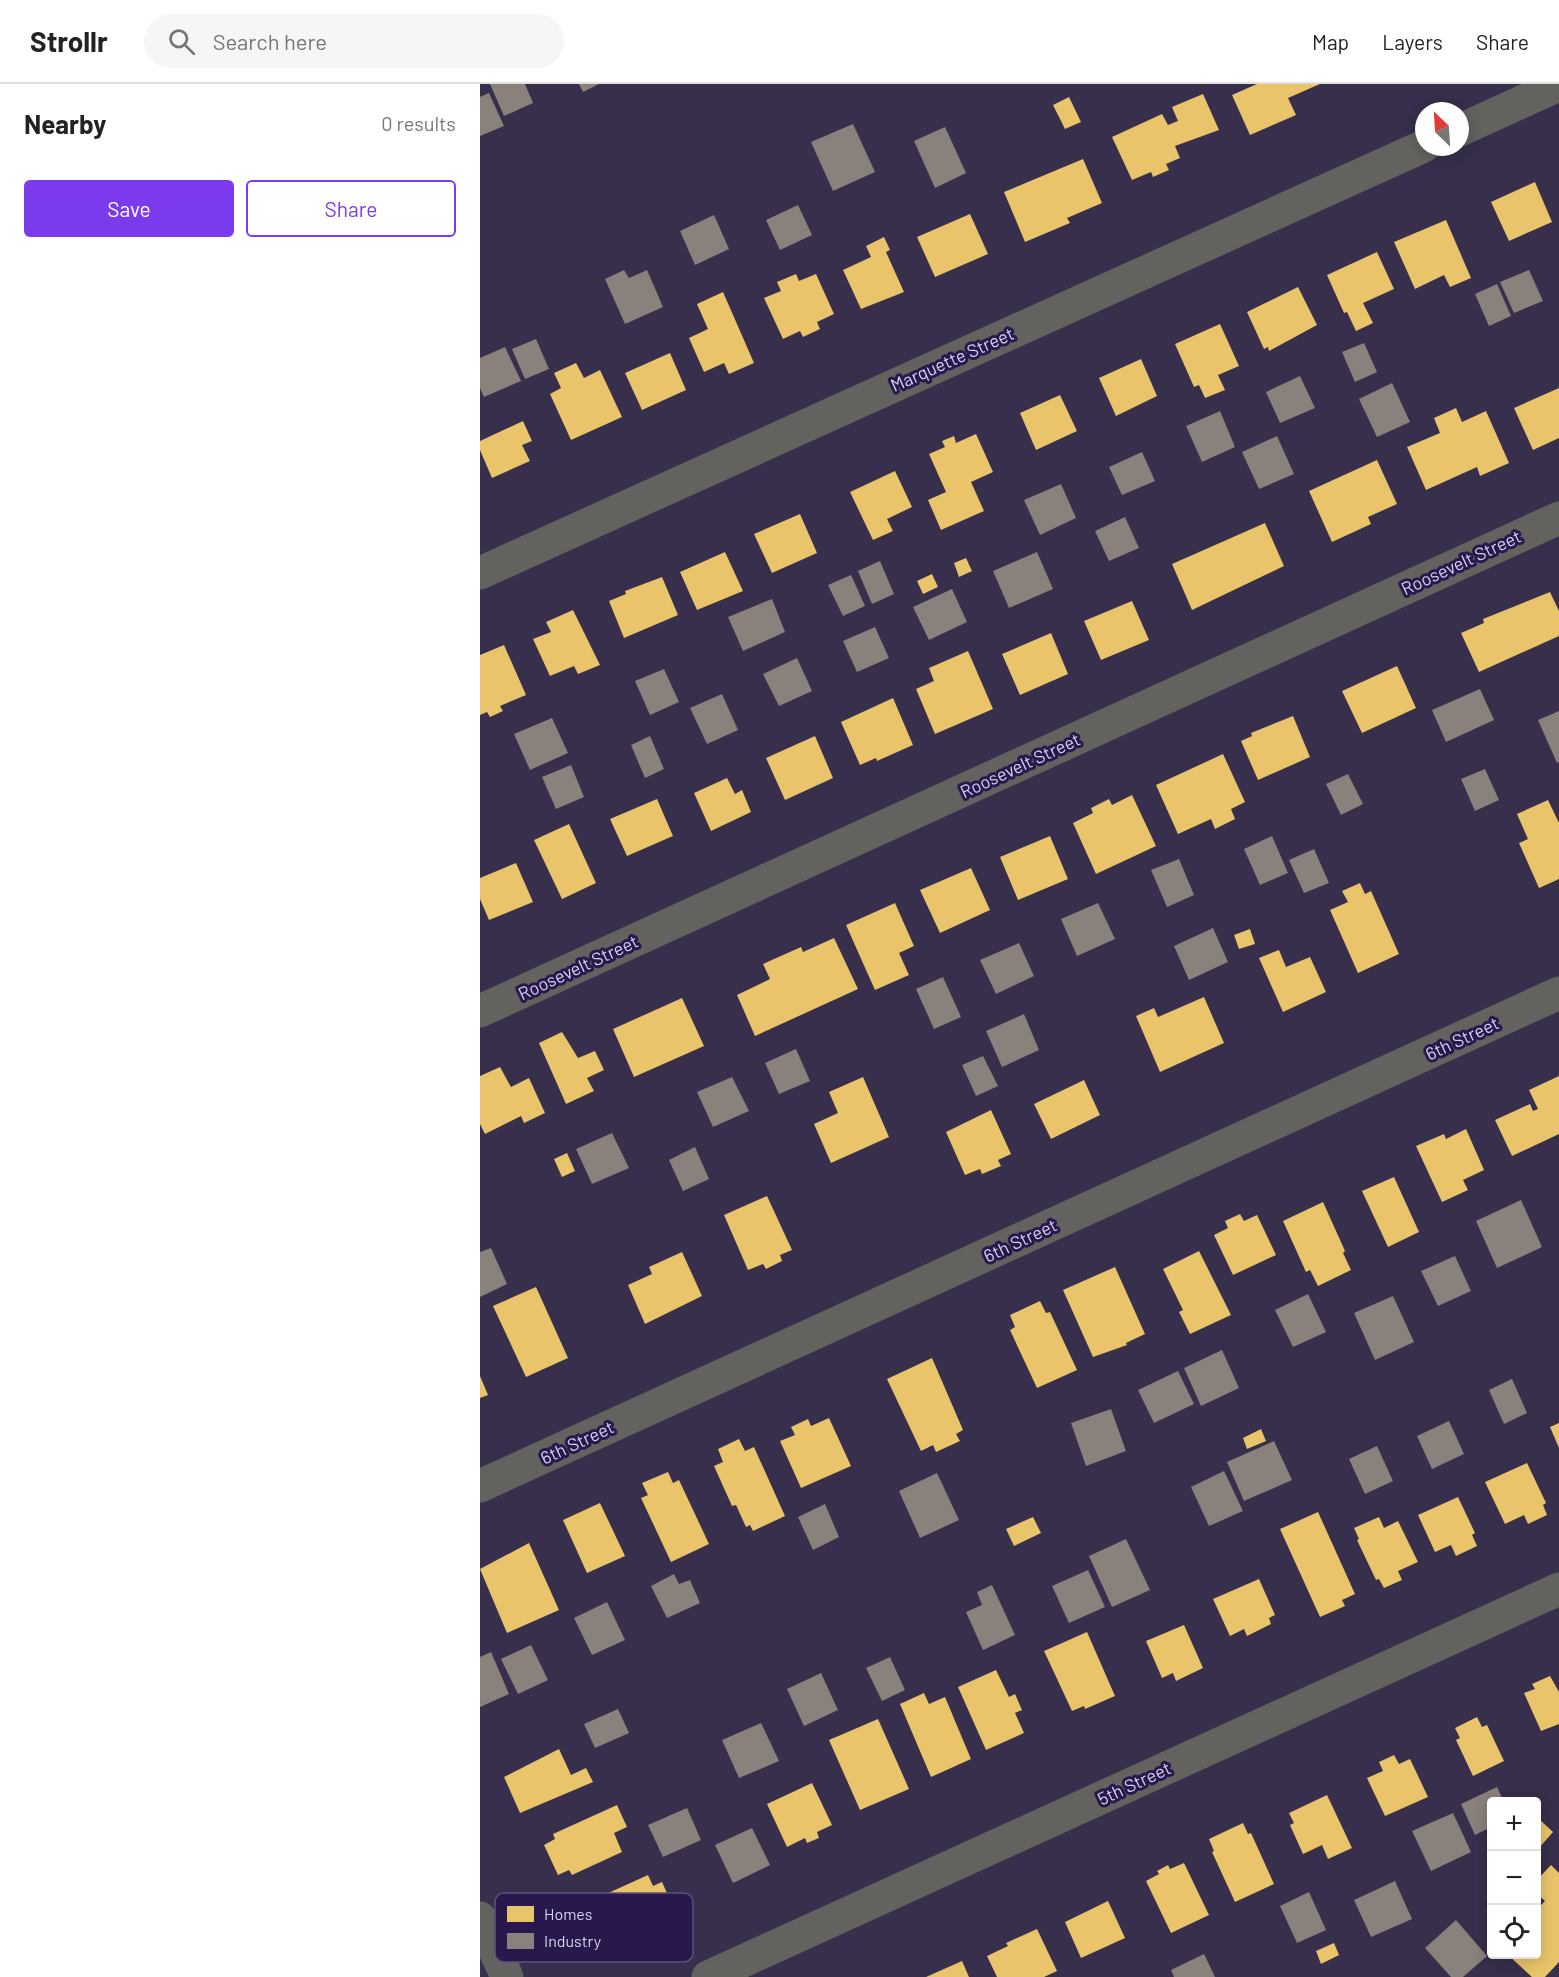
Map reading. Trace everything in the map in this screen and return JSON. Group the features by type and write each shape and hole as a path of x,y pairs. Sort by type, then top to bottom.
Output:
{"street":[{"path":"1469,126 1559,85"},
{"name":"Marquette Street","path":"480,573 1415,150"},
{"name":"Roosevelt Street","path":"480,1011 1559,518"},
{"name":"6th Street","path":"480,1486 1559,993"},
{"name":"5th Street","path":"708,1977 1559,1588"},
{"path":"480,1918 495,1951"},
{"path":"500,1962 507,1977"}],"building: Homes":[{"path":"1257,84 1320,84 1288,98 1296,115 1250,135 1232,95"},
{"path":"1203,94 1219,130 1175,146 1180,158 1166,164 1169,170 1153,177 1151,172 1132,180 1112,137 1162,114 1168,125 1178,121 1172,107"},
{"path":"1069,97 1081,122 1065,129 1053,105"},
{"path":"1083,159 1102,203 1067,218 1070,223 1025,242 1004,192"},
{"path":"1535,182 1552,222 1509,241 1491,202"},
{"path":"970,214 988,254 935,277 917,237"},
{"path":"1446,220 1471,278 1450,287 1444,275 1415,289 1394,242"},
{"path":"884,237 890,250 886,252 904,292 861,309 843,270 871,257 866,246"},
{"path":"1377,252 1394,289 1363,303 1373,323 1356,331 1347,312 1344,313 1327,275"},
{"path":"796,274 799,281 816,274 834,314 817,322 820,329 803,337 800,331 783,339 764,298 781,291 777,282"},
{"path":"1298,287 1317,325 1269,351 1268,347 1264,349 1247,312"},
{"path":"723,292 754,363 729,374 724,363 704,372 689,338 708,329 697,304"},
{"path":"1220,324 1239,366 1218,375 1225,390 1205,398 1199,385 1194,387 1175,344"},
{"path":"670,353 686,390 642,410 625,373"},
{"path":"1141,359 1157,396 1116,416 1099,378"},
{"path":"576,363 584,378 600,370 622,417 571,440 550,394 561,388 554,373"},
{"path":"1559,388 1559,438 1533,450 1514,408"},
{"path":"1060,395 1077,431 1036,450 1020,413"},
{"path":"1456,408 1462,422 1486,411 1509,463 1480,476 1477,467 1426,490 1407,447 1440,433 1434,418"},
{"path":"523,421 532,441 522,445 530,461 492,478 480,450 480,441"},
{"path":"976,434 993,472 971,482 984,511 941,530 928,500 946,492 929,454 945,447 942,441 954,436 956,443"},
{"path":"1377,460 1397,504 1368,517 1371,524 1332,542 1309,491"},
{"path":"895,471 912,507 887,519 893,531 873,540 850,492"},
{"path":"800,514 817,553 772,573 754,534"},
{"path":"1265,523 1284,566 1192,610 1172,564"},
{"path":"725,552 743,591 697,610 680,572"},
{"path":"966,558 972,571 959,577 954,563"},
{"path":"932,574 938,587 923,594 917,581"},
{"path":"662,577 678,615 624,638 609,601 626,594 625,591"},
{"path":"1550,592 1559,611 1559,636 1479,672 1461,633 1484,623 1483,619"},
{"path":"1132,601 1149,640 1101,660 1084,621"},
{"path":"573,610 600,665 578,674 574,666 550,676 533,639 551,632 546,622"},
{"path":"1051,633 1068,674 1020,695 1002,654"},
{"path":"504,645 526,695 500,706 503,711 490,717 487,712 480,715 480,655"},
{"path":"968,651 993,709 935,734 916,689 934,681 929,668"},
{"path":"1397,666 1416,708 1362,733 1342,691"},
{"path":"893,698 913,745 877,761 876,758 860,765 841,722"},
{"path":"1293,716 1310,757 1258,780 1241,741 1252,736 1251,733"},
{"path":"815,736 833,778 785,800 766,758"},
{"path":"1223,754 1245,802 1231,809 1235,819 1215,829 1211,819 1178,834 1156,785"},
{"path":"727,778 735,794 742,790 751,812 711,831 694,793"},
{"path":"1132,795 1156,846 1096,874 1073,823 1093,813 1091,808 1109,799 1112,805"},
{"path":"657,799 673,836 627,856 610,819"},
{"path":"1548,800 1559,823 1559,879 1539,888 1519,843 1528,839 1517,814"},
{"path":"569,824 596,883 562,899 534,840"},
{"path":"1050,836 1068,879 1018,900 1000,857"},
{"path":"516,863 533,902 489,920 480,899 480,878"},
{"path":"971,868 990,910 940,933 920,890"},
{"path":"1360,883 1365,894 1371,891 1399,954 1358,973 1330,910 1348,902 1342,891"},
{"path":"895,903 914,946 899,953 909,975 875,990 846,925"},
{"path":"1250,929 1255,944 1239,949 1234,935"},
{"path":"834,938 858,989 755,1036 737,995 770,979 763,964 801,947 803,952"},
{"path":"1279,950 1286,967 1310,957 1326,992 1283,1012 1259,958"},
{"path":"1204,997 1224,1043 1160,1072 1136,1016 1154,1008 1158,1017"},
{"path":"682,998 704,1046 634,1077 613,1029"},
{"path":"562,1032 578,1058 595,1051 604,1070 587,1078 594,1091 566,1104 539,1043"},
{"path":"500,1067 511,1087 529,1078 545,1113 524,1123 521,1116 485,1134 480,1124 480,1076"},
{"path":"1559,1076 1559,1134 1512,1156 1495,1120 1530,1104 1533,1111 1538,1109 1529,1090"},
{"path":"863,1077 889,1137 831,1163 814,1124 838,1113 829,1092"},
{"path":"1084,1080 1100,1115 1051,1139 1034,1104"},
{"path":"991,1110 1011,1154 998,1160 1001,1166 982,1174 980,1169 965,1175 946,1132"},
{"path":"1466,1129 1484,1170 1463,1180 1468,1190 1442,1202 1416,1146 1444,1134 1446,1139"},
{"path":"567,1153 575,1171 562,1177 554,1159"},
{"path":"1394,1177 1419,1232 1388,1247 1362,1191"},
{"path":"767,1196 792,1250 780,1255 782,1261 766,1269 763,1264 748,1270 724,1215"},
{"path":"1323,1202 1351,1270 1318,1286 1310,1270 1306,1272 1283,1221"},
{"path":"1240,1214 1244,1221 1257,1215 1276,1255 1233,1275 1214,1235 1228,1228 1225,1221"},
{"path":"1199,1251 1231,1315 1190,1334 1179,1312 1183,1310 1163,1269"},
{"path":"682,1252 702,1296 645,1324 628,1285 652,1274 649,1267"},
{"path":"1115,1267 1145,1334 1126,1343 1127,1345 1093,1357 1063,1290"},
{"path":"536,1287 568,1358 526,1377 493,1306"},
{"path":"1040,1301 1046,1313 1050,1312 1077,1370 1037,1388 1010,1330 1015,1327 1010,1315"},
{"path":"932,1358 963,1430 956,1434 960,1441 936,1452 933,1445 921,1451 887,1379"},
{"path":"480,1376 488,1395 480,1398"},
{"path":"829,1418 851,1466 801,1488 780,1441 795,1435 791,1427 808,1419 811,1426"},
{"path":"1559,1423 1559,1448 1550,1427"},
{"path":"1261,1429 1266,1441 1247,1449 1243,1438"},
{"path":"739,1439 745,1451 754,1447 785,1516 753,1531 750,1525 746,1527 736,1505 732,1506 714,1466 723,1462 718,1449"},
{"path":"1527,1463 1546,1503 1543,1505 1547,1515 1528,1524 1524,1515 1505,1524 1485,1482"},
{"path":"668,1472 673,1483 679,1480 709,1544 671,1562 641,1498 648,1495 642,1483"},
{"path":"1458,1497 1475,1533 1472,1535 1477,1546 1456,1556 1451,1545 1435,1552 1418,1515"},
{"path":"600,1503 625,1556 587,1573 563,1520"},
{"path":"1318,1512 1355,1594 1342,1600 1345,1606 1320,1617 1280,1529"},
{"path":"1033,1517 1041,1533 1014,1546 1006,1529"},
{"path":"1379,1517 1384,1528 1398,1521 1418,1562 1398,1571 1402,1580 1384,1588 1379,1579 1376,1580 1357,1540 1359,1539 1354,1528"},
{"path":"529,1543 559,1610 507,1633 480,1569"},
{"path":"1259,1579 1275,1615 1269,1618 1271,1624 1247,1636 1244,1629 1230,1636 1213,1599"},
{"path":"1184,1625 1203,1668 1176,1681 1173,1673 1162,1678 1146,1641"},
{"path":"1087,1632 1115,1696 1085,1709 1084,1706 1072,1711 1044,1651"},
{"path":"996,1670 1009,1697 1015,1694 1022,1710 1015,1713 1024,1733 986,1750 958,1687"},
{"path":"1550,1676 1559,1692 1559,1724 1541,1731 1524,1693 1535,1689 1532,1684"},
{"path":"924,1693 929,1704 945,1697 971,1759 931,1777 900,1704"},
{"path":"1477,1717 1482,1727 1487,1725 1504,1761 1473,1776 1456,1740 1460,1738 1455,1728"},
{"path":"878,1719 909,1789 860,1810 829,1740"},
{"path":"559,1749 571,1775 586,1768 593,1782 520,1813 504,1777"},
{"path":"1394,1755 1399,1764 1410,1759 1428,1797 1385,1816 1367,1778 1383,1771 1379,1762"},
{"path":"812,1783 832,1825 817,1832 819,1838 807,1843 805,1838 787,1847 767,1804"},
{"path":"1327,1795 1352,1848 1328,1859 1322,1845 1303,1854 1290,1825 1294,1823 1289,1813"},
{"path":"617,1805 627,1827 614,1833 622,1852 572,1875 569,1870 558,1875 544,1845 555,1839 553,1834"},
{"path":"1541,1821 1553,1832 1541,1846"},
{"path":"1243,1823 1248,1834 1251,1833 1274,1884 1235,1902 1212,1852 1214,1851 1209,1839"},
{"path":"1184,1863 1209,1915 1171,1933 1146,1881 1159,1874 1157,1871 1168,1865 1170,1869"},
{"path":"1551,1865 1559,1873 1559,1962 1545,1977 1532,1977 1512,1959 1541,1959 1541,1905 1545,1901 1541,1897 1541,1876"},
{"path":"648,1875 653,1886 662,1882 667,1893 608,1893"},
{"path":"1108,1901 1125,1938 1081,1958 1065,1922"},
{"path":"1037,1929 1057,1971 1044,1977 997,1977 987,1956 1008,1946 1006,1943"},
{"path":"1334,1943 1339,1955 1321,1964 1316,1951"},
{"path":"962,1961 969,1977 926,1977"}],"building: Industry":[{"path":"490,84 525,84 533,103 504,116"},
{"path":"579,84 599,84 583,92"},
{"path":"489,93 504,126 480,136 480,97"},
{"path":"853,124 875,172 833,191 811,142"},
{"path":"945,127 966,173 935,188 914,141"},
{"path":"798,205 812,235 780,250 766,220"},
{"path":"714,215 729,249 695,265 680,231"},
{"path":"624,270 629,278 647,270 663,307 625,324 605,279"},
{"path":"1529,270 1543,301 1514,313 1500,282"},
{"path":"1497,284 1511,316 1489,326 1475,294"},
{"path":"536,339 549,369 525,379 512,349"},
{"path":"1364,343 1377,372 1355,382 1342,352"},
{"path":"505,347 521,381 484,397 480,388 480,358"},
{"path":"1300,376 1315,408 1280,423 1266,392"},
{"path":"1392,383 1410,422 1377,437 1359,399"},
{"path":"1220,411 1235,447 1202,462 1186,426"},
{"path":"1277,436 1294,474 1259,489 1242,452"},
{"path":"1142,452 1155,481 1122,495 1109,467"},
{"path":"1061,484 1076,518 1040,535 1024,500"},
{"path":"1125,517 1139,548 1109,561 1095,531"},
{"path":"1037,552 1053,589 1009,608 993,571"},
{"path":"880,561 894,594 872,604 858,571"},
{"path":"851,575 865,606 843,616 828,585"},
{"path":"952,589 967,622 929,640 913,607"},
{"path":"772,599 785,632 743,651 728,617"},
{"path":"875,627 889,658 857,672 843,641"},
{"path":"797,658 812,691 779,706 763,674"},
{"path":"664,669 679,702 650,715 635,681"},
{"path":"1480,689 1494,720 1446,742 1432,710"},
{"path":"722,694 738,730 707,744 690,708"},
{"path":"1559,711 1559,762 1557,763 1538,720"},
{"path":"552,718 568,753 530,770 514,734"},
{"path":"650,736 664,769 645,778 631,745"},
{"path":"571,765 584,797 556,809 542,777"},
{"path":"1485,769 1499,800 1475,811 1461,779"},
{"path":"1348,774 1363,804 1341,815 1326,784"},
{"path":"1272,836 1288,873 1260,885 1244,849"},
{"path":"1314,849 1329,883 1304,893 1289,860"},
{"path":"1179,859 1194,895 1167,907 1151,870"},
{"path":"1098,903 1115,939 1077,956 1061,919"},
{"path":"1213,928 1228,962 1189,980 1174,946"},
{"path":"1019,943 1034,976 996,994 980,960"},
{"path":"943,977 961,1017 934,1029 916,989"},
{"path":"1024,1014 1039,1050 1002,1067 986,1031"},
{"path":"796,1049 810,1081 779,1094 765,1063"},
{"path":"983,1056 998,1086 976,1096 962,1065"},
{"path":"732,1077 749,1111 713,1127 697,1092"},
{"path":"612,1133 629,1168 592,1184 576,1149"},
{"path":"695,1147 709,1179 683,1191 669,1160"},
{"path":"1521,1200 1542,1247 1497,1268 1476,1221"},
{"path":"491,1248 507,1284 480,1297 480,1252"},
{"path":"1455,1256 1471,1291 1438,1306 1421,1271"},
{"path":"1308,1294 1326,1332 1293,1347 1275,1310"},
{"path":"1393,1296 1414,1342 1375,1360 1354,1313"},
{"path":"1222,1350 1239,1388 1201,1406 1184,1368"},
{"path":"1178,1371 1194,1404 1154,1423 1138,1390"},
{"path":"1512,1379 1527,1413 1504,1424 1489,1390"},
{"path":"1111,1409 1126,1451 1086,1466 1071,1423"},
{"path":"1449,1421 1464,1454 1432,1469 1417,1436"},
{"path":"1274,1441 1292,1480 1244,1501 1227,1462"},
{"path":"1377,1446 1393,1481 1365,1494 1349,1459"},
{"path":"1224,1471 1243,1511 1209,1526 1191,1487"},
{"path":"937,1473 959,1520 920,1538 899,1491"},
{"path":"825,1504 839,1537 813,1550 798,1517"},
{"path":"1126,1539 1150,1590 1112,1607 1089,1556"},
{"path":"1088,1570 1105,1607 1069,1623 1052,1586"},
{"path":"674,1574 679,1584 690,1580 700,1603 667,1618 651,1586"},
{"path":"992,1585 1015,1635 983,1650 966,1612 982,1605 977,1592"},
{"path":"607,1602 625,1640 592,1655 574,1618"},
{"path":"531,1645 548,1680 518,1694 501,1659"},
{"path":"491,1652 509,1694 480,1707 480,1657"},
{"path":"890,1657 905,1690 882,1701 866,1668"},
{"path":"821,1673 838,1710 804,1726 787,1689"},
{"path":"618,1709 629,1733 595,1748 584,1724"},
{"path":"761,1723 779,1761 739,1778 722,1740"},
{"path":"1497,1787 1502,1797 1487,1797 1487,1829 1475,1835 1461,1804"},
{"path":"687,1808 701,1840 663,1857 648,1825"},
{"path":"1453,1813 1471,1852 1431,1871 1412,1831"},
{"path":"752,1828 770,1865 733,1883 715,1845"},
{"path":"1395,1881 1412,1919 1371,1937 1354,1900"},
{"path":"1309,1892 1326,1930 1297,1943 1280,1906"},
{"path":"1456,1920 1487,1956 1463,1977 1451,1977 1425,1948"},
{"path":"1204,1954 1215,1977 1174,1977 1171,1970"}]}
